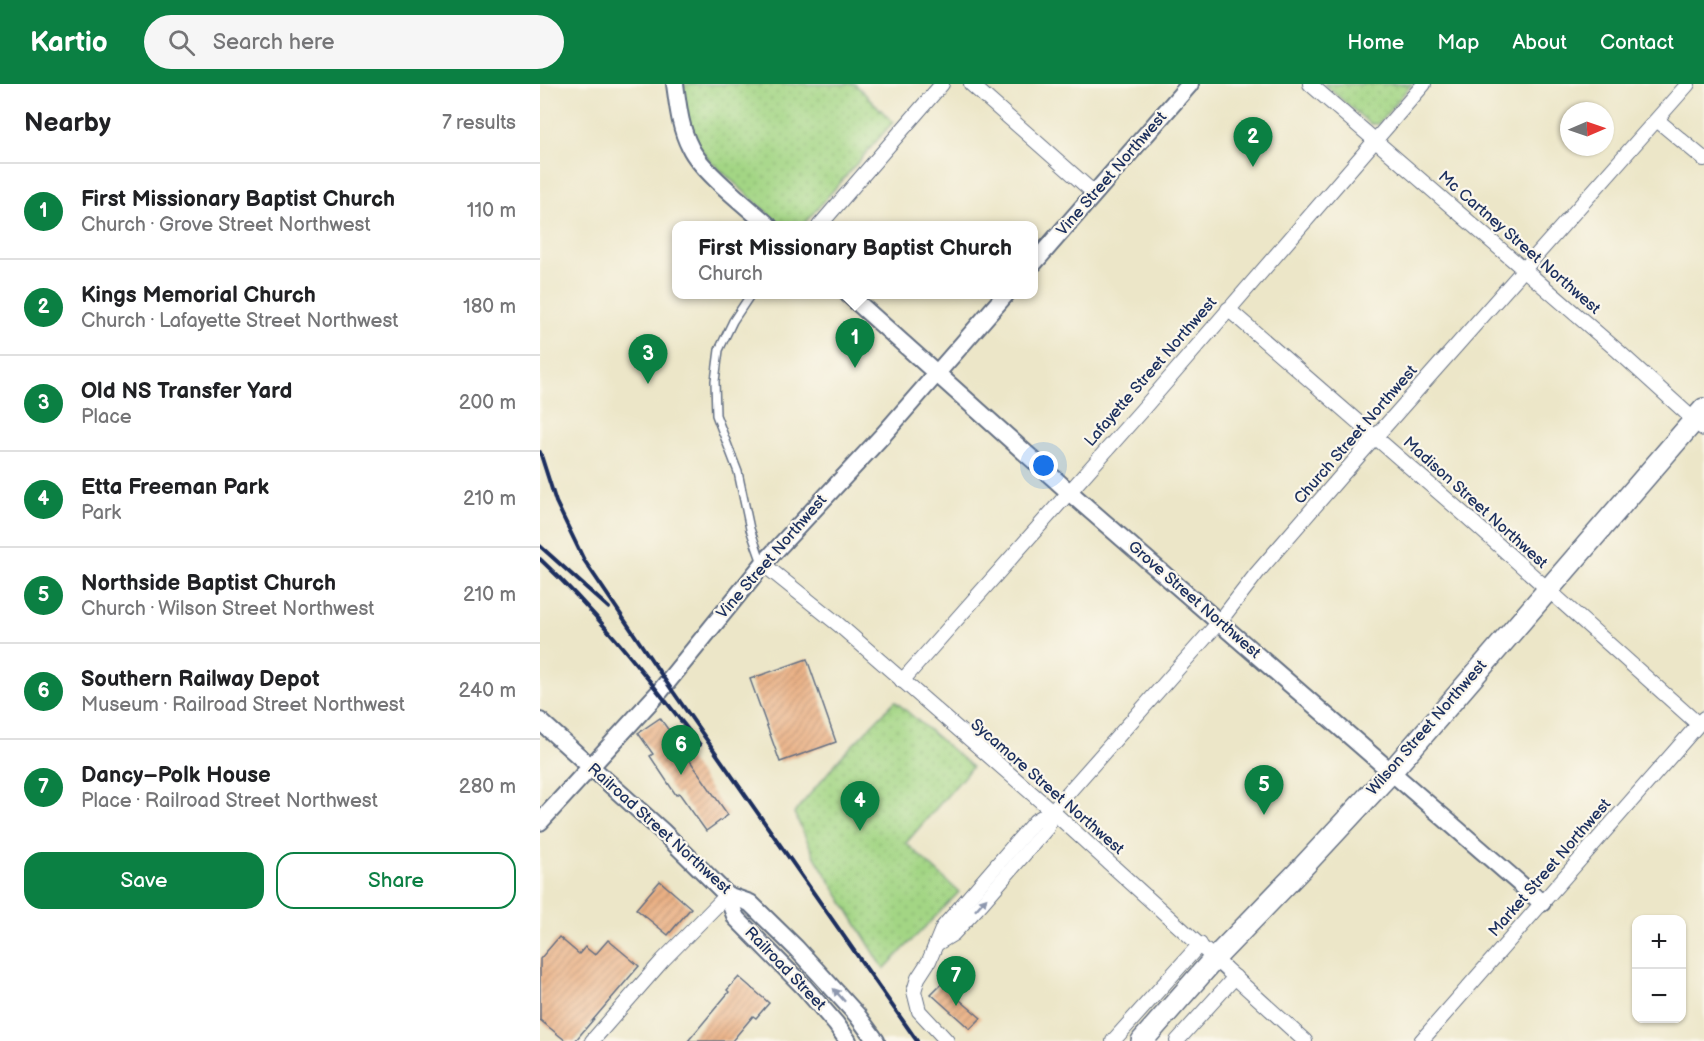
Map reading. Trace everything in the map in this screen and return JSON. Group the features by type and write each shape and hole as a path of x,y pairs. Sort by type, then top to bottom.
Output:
{"highway":[{"name":"Wilson Street Northwest","path":"1142,1041 1207,951 1301,869 1390,772 1547,589 1701,420"}],"street":[{"path":"675,84 684,135 691,150 700,163 765,221"},
{"path":"822,221 942,84"},
{"path":"971,84 1094,194"},
{"name":"Vine Street Northwest","path":"1038,258 1190,84"},
{"name":"Mc Cartney Street Northwest","path":"1310,84 1701,420"},
{"name":"Lafayette Street Northwest","path":"902,681 1142,410 1424,84"},
{"name":"Church Street Northwest","path":"947,1041 919,1011 914,991 943,927 1035,821 1052,811 1220,621 1257,573 1688,84"},
{"path":"1657,120 1704,159"},
{"name":"Grove Street Northwest","path":"854,299 1068,492 1220,621 1542,903"},
{"name":"Vine Street Northwest","path":"540,822 667,683 763,564 938,374 1002,299"},
{"name":"Madison Street Northwest","path":"1228,309 1701,721"},
{"name":"Sycamore Street Northwest","path":"763,564 839,625 1052,811 1305,1041"},
{"name":"Railroad Street Northwest","path":"540,721 727,895 750,903 796,948 857,1015 876,1041"},
{"name":"Market Street Northwest","path":"1421,1041 1701,721"},
{"path":"592,1041 663,960 727,895"},
{"name":"Railroad Street","path":"727,895 736,918 804,987 848,1041"},
{"path":"1113,1041 1207,951"},
{"path":"1177,1041 1235,977"}],"lane":[{"path":"748,299 718,350 715,381 716,415 738,472 750,529 763,564"}],"green space":[{"path":"682,84 855,84 893,122 806,221 777,221 708,159 689,131"},
{"path":"1324,84 1412,84 1378,124 1370,124"},
{"path":"895,701 972,767 906,843 959,892 884,969 815,857 794,813 841,757"}],"building":[{"path":"807,659 836,742 780,762 750,679"},
{"path":"660,718 728,815 706,831 679,793 676,795 650,756 653,754 638,733"},
{"path":"660,881 691,908 668,935 636,909"},
{"path":"559,937 579,954 585,947 595,955 608,940 639,966 575,1041 566,1041 540,1020 540,959"},
{"path":"739,977 769,1003 756,1018 753,1016 732,1041 688,1041 729,992 727,990"},
{"path":"941,984 981,1018 970,1029 931,994"}],"railway":[{"path":"540,452 556,502 584,560 917,1041"},
{"path":"540,546 609,608"},
{"path":"540,559 604,625 700,745"}],"place":[{"name":"Kings Memorial Church","path":"1253,167"},
{"name":"First Missionary Baptist Church","path":"855,368"},
{"name":"Old NS Transfer Yard","path":"648,384"},
{"name":"Southern Railway Depot","path":"681,775"},
{"name":"Northside Baptist Church","path":"1264,815"},
{"name":"Etta Freeman Park","path":"860,831"},
{"name":"Dancy–Polk House","path":"956,1006"}]}
